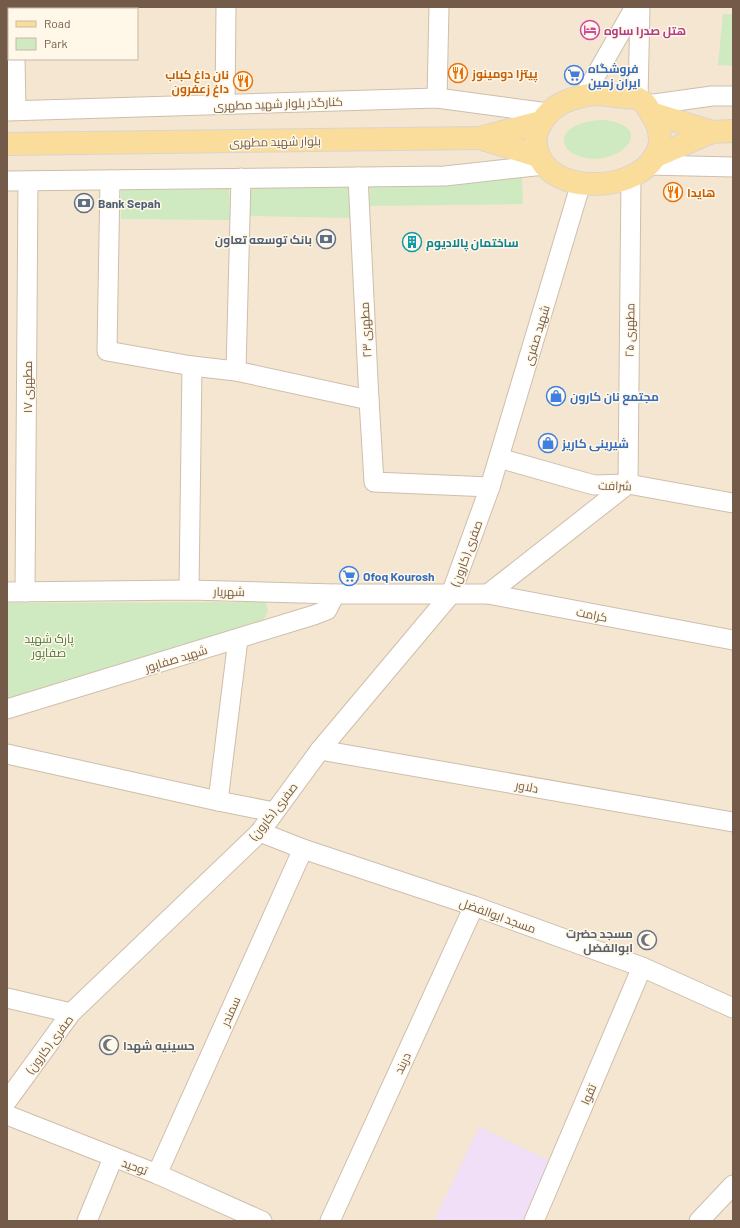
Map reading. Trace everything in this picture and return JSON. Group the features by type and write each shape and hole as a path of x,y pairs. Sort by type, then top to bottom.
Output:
{"main road":[{"path":"604,94 645,105 723,131 644,166 621,180 601,184 581,183 561,178 552,173 541,161 535,144 536,132 544,118 565,102 584,96 604,94"},
{"path":"644,166 659,146 660,134 657,123 645,105"},
{"name":"بلوار شهید مطهری","path":"7,144 479,138 544,118"},
{"path":"479,138 541,161"}],"street":[{"path":"225,104 226,7"},
{"path":"437,98 439,7"},
{"path":"584,96 635,7"},
{"path":"640,7 645,105 712,96 733,96"},
{"path":"11,111 15,60"},
{"name":"کنارگذر بلوار شهید مطهری","path":"11,111 437,98 544,118"},
{"path":"7,181 445,176 541,161"},
{"path":"644,166 733,167"},
{"name":"مطهری ۲۵","path":"628,484 644,166"},
{"name":"مطهری ۲۳","path":"358,177 368,400 374,482 490,487"},
{"path":"236,371 241,178"},
{"path":"110,180 108,351 192,366 236,371 368,400"},
{"name":"مطهری ۱۷","path":"16,592 28,181"},
{"name":"شهید صفری","path":"490,487 581,183"},
{"path":"189,590 192,366"},
{"name":"شرافت","path":"499,458 594,485 628,484 733,503"},
{"path":"488,594 628,484"},
{"name":"صفری (کارون)","path":"7,1101 71,1013 260,832 320,750 451,594 490,487"},
{"name":"شهریار","path":"16,592 189,590 335,594 451,594"},
{"name":"شهید صفاپور","path":"7,709 238,639 327,610 335,594"},
{"name":"کرامت","path":"451,594 488,594 733,640"},
{"path":"218,801 238,639"},
{"name":"دلاور","path":"320,750 733,822"},
{"path":"7,754 274,812"},
{"name":"مسجد ابوالفضل","path":"260,832 303,849 474,906 642,967 733,1008"},
{"name":"سمندر","path":"157,1174 303,849"},
{"name":"دربند","path":"330,1221 474,906"},
{"name":"تقوا","path":"534,1221 642,967"},
{"path":"7,998 71,1013"},
{"name":"توحید","path":"7,1115 113,1158 157,1174 256,1220"},
{"path":"87,1221 113,1158"},
{"path":"699,1221 733,1185"}],"shaded area":[{"path":"7,7 733,7 733,1221 7,1221"},
{"path":"479,1127 552,1162 524,1221 434,1221"}],"green space":[{"path":"723,14 733,14 733,66 718,65"},
{"path":"603,120 620,124 629,130 631,138 627,146 618,153 605,158 591,159 570,152 564,142 568,131 585,122"},
{"path":"522,176 523,204 369,206 370,184"},
{"path":"249,186 351,186 351,218 249,216"},
{"path":"229,189 230,220 121,219 121,190"},
{"name":"پارک شهید صفاپور","path":"266,602 268,611 263,621 7,702 7,603"}],"place":[{"name":"هتل صدرا ساوه","path":"590,30"},
{"name":"پیتزا دومینوز","path":"458,73"},
{"name":"فروشگاه ایران زمین","path":"574,75"},
{"name":"نان داغ کباب داغ زعفرون","path":"243,81"},
{"name":"هایدا","path":"673,192"},
{"name":"Bank Sepah","path":"84,203"},
{"name":"بانک توسعه تعاون","path":"326,239"},
{"name":"ساختمان پالادیوم","path":"412,242"},
{"name":"مجتمع نان کارون","path":"556,396"},
{"name":"شیرینی کاریز","path":"548,443"},
{"name":"Ofoq Kourosh","path":"349,576"},
{"name":"مسجد حضرت ابوالفضل","path":"647,940"},
{"name":"حسینیه شهدا","path":"109,1045"}]}
